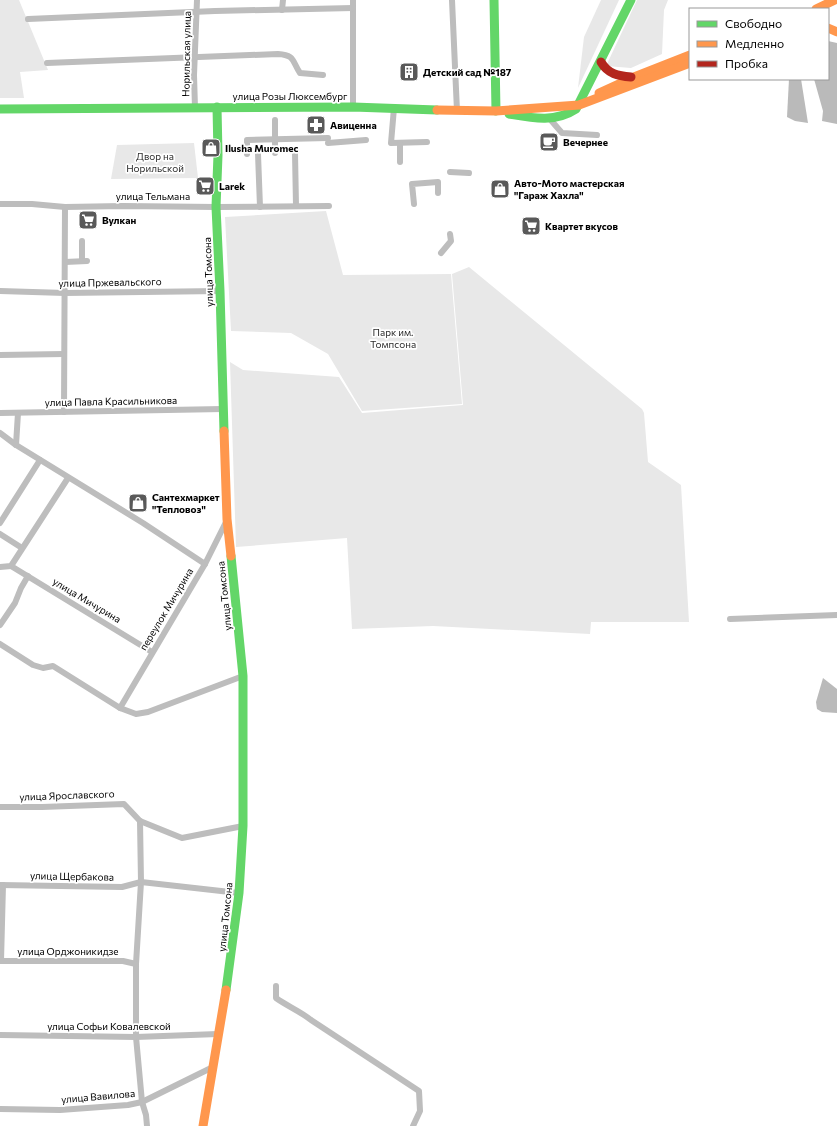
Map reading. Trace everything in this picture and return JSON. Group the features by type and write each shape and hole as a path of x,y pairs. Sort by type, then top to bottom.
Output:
{"street":[{"name":"Норильская улица","path":"195,108 197,0"},
{"path":"282,10 283,0"},
{"path":"353,0 353,106"},
{"path":"452,0 457,111"},
{"path":"494,0 496,111 533,119 562,117 571,114 579,105 631,0"},
{"path":"812,8 831,2"},
{"path":"818,8 831,2"},
{"path":"28,18 353,8"},
{"path":"47,64 287,55 294,60 300,73 323,74"},
{"name":"улица Розы Люксембург","path":"0,109 353,106 457,111 496,111 579,105 674,66 689,56"},
{"path":"600,62 603,68 614,75 634,77"},
{"name":"улица Розы Люксембург","path":"579,105 585,100 634,77 689,63"},
{"name":"улица Томсона","path":"211,1082 228,981 239,893 243,826 243,676 227,519 216,207 218,155 217,107"},
{"path":"394,108 391,143 427,142"},
{"path":"549,118 562,133 597,135"},
{"path":"275,120 275,154"},
{"path":"247,154 247,140 366,140"},
{"path":"400,143 400,162"},
{"path":"295,153 296,206"},
{"path":"258,154 260,207"},
{"path":"450,172 469,173"},
{"path":"414,204 412,184 438,182 438,194"},
{"name":"улица Тельмана","path":"0,204 32,204 66,207 329,206"},
{"path":"64,412 66,207"},
{"path":"441,253 451,240 450,234"},
{"path":"65,262 84,261 82,241"},
{"name":"улица Пржевальского","path":"0,291 65,293 220,291"},
{"path":"0,356 64,354"},
{"name":"улица Павла Красильникова","path":"0,413 223,409"},
{"path":"16,445 18,413"},
{"path":"0,433 16,445 143,523 205,564"},
{"path":"0,523 40,460"},
{"path":"0,567 11,566 68,478"},
{"name":"переулок Мичурина","path":"120,708 205,564 227,519"},
{"path":"0,534 22,548"},
{"name":"улица Мичурина","path":"11,566 152,652"},
{"path":"0,625 15,603 28,576"},
{"path":"730,618 837,615"},
{"path":"0,644 33,665 43,668 53,666 120,708 136,714 148,712 243,676"},
{"name":"улица Ярославского","path":"0,806 42,807 124,804 140,821 182,838 243,826"},
{"path":"140,821 141,882 136,964 136,1037 142,1102 146,1115 147,1126"},
{"name":"улица Щербакова","path":"1,885 122,887 141,882 239,893"},
{"path":"1,885 1,961"},
{"name":"улица Орджоникидзе","path":"1,961 123,961 136,964"},
{"path":"276,986 276,998 280,1001 302,1013 419,1091 420,1111 413,1126"},
{"name":"улица Софьи Ковалевской","path":"0,1035 136,1037 218,1034"},
{"name":"улица Вавилова","path":"0,1109 60,1110 117,1106 142,1102 213,1067"},
{"path":"197,1126 201,1118 211,1082"},
{"path":"203,1126 211,1082"}],"green space":[{"path":"0,0 19,0 48,70 20,72 24,98 0,98"},
{"path":"601,0 619,0 578,88 584,37"},
{"path":"637,0 668,0 664,10 662,54 631,68 606,66"},
{"name":"Двор на Норильской","path":"194,143 198,178 111,179 117,145"},
{"name":"Парк им. Томпсона","path":"326,211 343,275 451,274 462,404 362,411 328,354 291,333 231,331 225,217"},
{"path":"469,267 642,409 644,413 648,462 681,485 689,622 591,622 590,634 433,626 352,629 347,538 236,547 230,362 243,370 339,377 362,413 463,405 452,274"}],"shaded area":[{"path":"829,41 837,43 837,124 822,121 823,111 814,80 829,80"},
{"path":"789,80 801,80 808,123 795,121 787,117"},
{"path":"823,678 837,689 837,713 822,712 817,709 816,702"}],"traffic: fast":[{"path":"494,0 496,111"},
{"path":"509,114 535,118 552,118 576,109 631,0"},
{"path":"217,107 218,155 216,207 224,431"},
{"path":"0,109 353,107 437,110"},
{"path":"226,990 239,893 243,826 243,676 231,556"}],"traffic: slow":[{"path":"818,8 835,0"},
{"path":"829,28 837,32"},
{"path":"599,93 634,77 689,55"},
{"path":"437,110 496,111 579,105 689,63"},
{"path":"224,431 227,519 231,556"},
{"path":"203,1126 226,990"}],"traffic: jam":[{"path":"601,62 610,72 631,77"}],"place":[{"name":"Детский сад №187","path":"409,72"},
{"name":"Авиценна","path":"316,125"},
{"name":"Вечернее","path":"549,142"},
{"name":"Ilusha Muromec","path":"211,148"},
{"name":"Larek","path":"205,186"},
{"name":"Авто-Мото мастерская \"Гараж Хахла\"","path":"500,189"},
{"name":"Вулкан","path":"88,220"},
{"name":"Квартет вкусов","path":"531,226"},
{"name":"Сантехмаркет \"Тепловоз\"","path":"138,503"}]}
